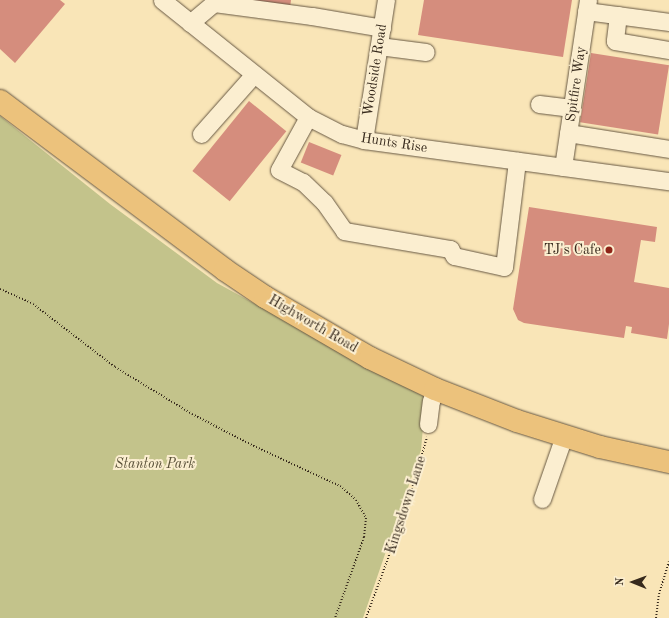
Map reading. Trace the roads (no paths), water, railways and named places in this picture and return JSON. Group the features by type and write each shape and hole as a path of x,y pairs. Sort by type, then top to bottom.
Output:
{"main road":[{"name":"Highworth Road","path":"0,101 206,256 265,296 370,358 435,389 517,421 600,447 669,462"}],"street":[{"name":"Hunts Rise","path":"162,0 308,117 342,134 364,140 563,167 667,185"},
{"name":"Woodside Road","path":"364,140 386,0"},
{"path":"190,23 214,3 312,16 382,28"},
{"path":"587,6 618,15 669,22"},
{"name":"Spitfire Way","path":"563,167 587,6"},
{"path":"618,15 615,41 669,50"},
{"path":"379,46 426,52"},
{"path":"201,134 254,74"},
{"path":"539,104 572,108"},
{"path":"308,117 279,170 303,182 324,202 344,231 450,249 454,256 504,267 517,161"},
{"path":"568,133 669,149"},
{"path":"428,424 431,401 435,389"},
{"path":"542,499 564,436"}],"place":[{"name":"TJ's Cafe","path":"609,250"}],"park label":[{"name":"Stanton Park","path":"155,464"}]}
